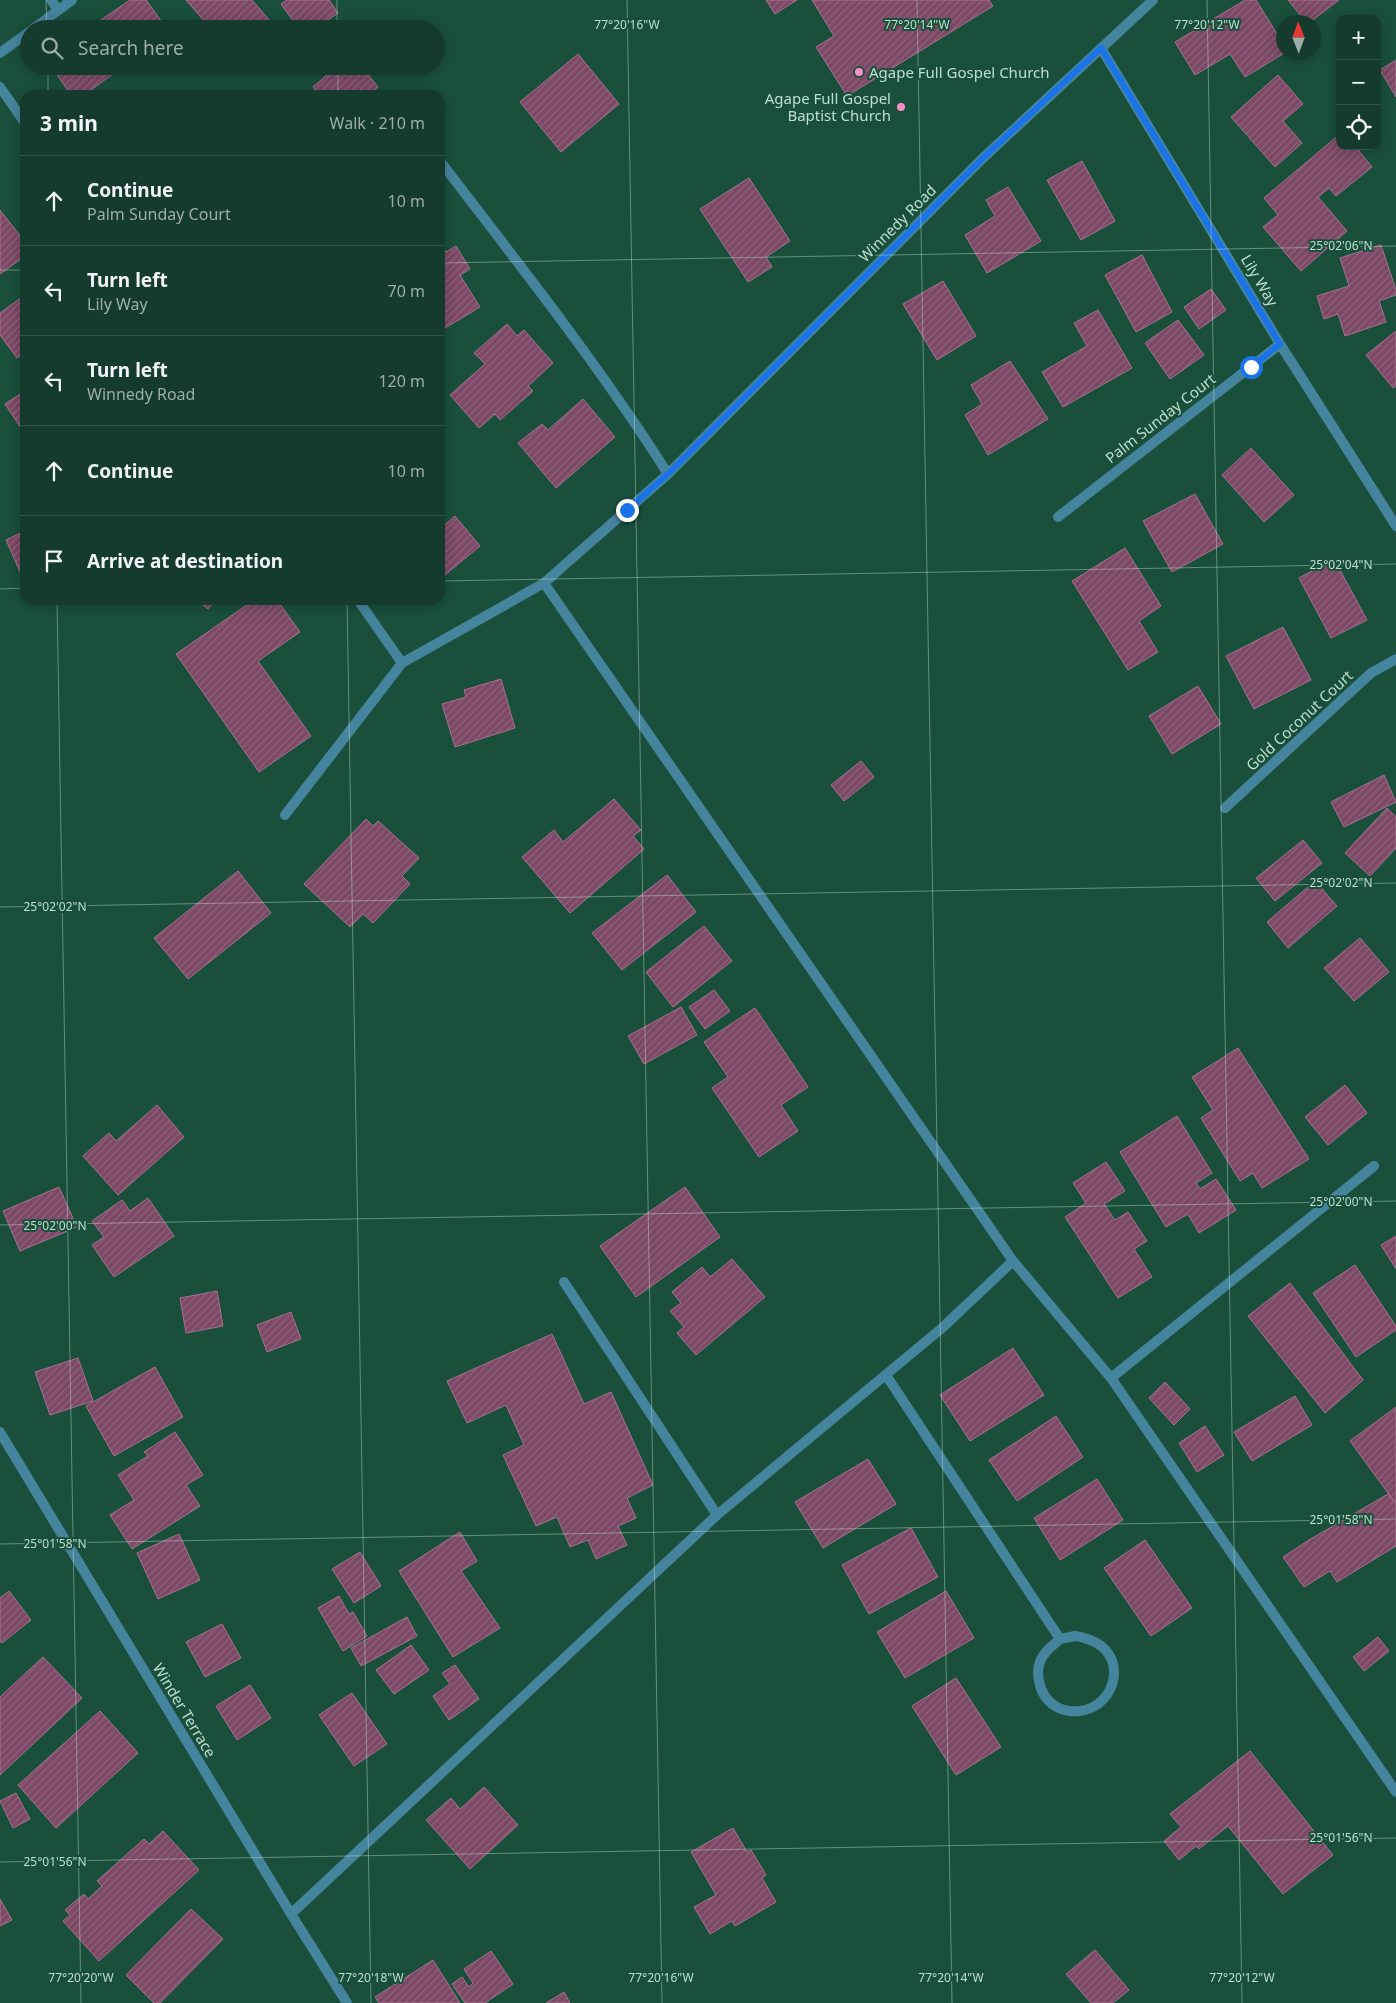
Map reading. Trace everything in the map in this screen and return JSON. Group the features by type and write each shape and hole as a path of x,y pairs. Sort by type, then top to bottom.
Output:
{"street":[{"path":"50,0 58,10"},
{"path":"45,20 72,0"},
{"name":"Winnedy Road","path":"402,663 544,583 668,474 983,158 1153,0"},
{"path":"0,53 20,39"},
{"name":"Lily Way","path":"1101,48 1280,344 1396,526"},
{"path":"0,87 20,116"},
{"path":"445,168 546,299 647,440 668,474"},
{"name":"Palm Sunday Court","path":"1058,517 1280,344"},
{"path":"544,583 1013,1261 1111,1378 1396,1792"},
{"path":"285,815 402,663 361,605"},
{"name":"Gold Coconut Court","path":"1225,808 1371,673 1396,659"},
{"path":"1111,1378 1374,1166"},
{"path":"291,1914 717,1515 942,1328 1013,1261"},
{"path":"564,1282 717,1515"},
{"path":"886,1375 1060,1639"},
{"name":"Winder Terrace","path":"0,1432 291,1914 347,2003"},
{"path":"1077,1636 1098,1643 1108,1652 1114,1668 1113,1685 1103,1701 1090,1709 1069,1712 1054,1705 1040,1688 1038,1669 1044,1653 1060,1639 1077,1636"}],"building":[{"path":"130,0 146,0 160,20 101,20"},
{"path":"186,0 252,0 269,20 203,20"},
{"path":"287,0 329,0 338,13 328,20 293,20 281,4"},
{"path":"766,0 797,0 775,14"},
{"name":"Agape Full Gospel Church","path":"812,0 989,0 993,6 847,96 816,47 834,36"},
{"path":"1245,0 1256,0 1276,32 1276,58 1245,77 1230,54 1195,75 1175,42"},
{"path":"1288,0 1339,0 1319,15 1300,15"},
{"path":"578,54 619,104 561,152 520,102"},
{"path":"1396,60 1396,97 1381,72 1381,69"},
{"path":"57,75 112,75 91,90 68,90"},
{"path":"327,75 368,75 378,87 375,90 315,90 313,87"},
{"path":"1278,75 1303,104 1283,121 1302,143 1275,167 1231,117"},
{"path":"1336,137 1336,150 1358,150 1372,167 1336,196 1329,188 1318,197 1347,231 1301,271 1263,227 1278,215 1264,198"},
{"path":"1082,161 1115,221 1081,240 1047,180"},
{"path":"749,178 790,241 766,257 772,267 748,282 700,209"},
{"path":"1008,187 1041,241 987,273 965,235 995,216 986,200"},
{"path":"0,210 20,236 20,260 0,274"},
{"path":"1381,245 1396,290 1396,295 1379,301 1386,322 1345,336 1338,314 1324,319 1317,296 1349,286 1340,258"},
{"path":"456,246 470,269 460,275 480,307 445,328 445,250 446,252"},
{"path":"1142,255 1172,312 1136,332 1105,275"},
{"path":"943,281 976,336 937,360 903,304"},
{"path":"1211,289 1226,310 1199,329 1184,307"},
{"path":"20,299 20,356 17,358 0,335 0,313"},
{"path":"1098,310 1132,368 1063,407 1042,372 1087,346 1074,323"},
{"path":"1178,320 1204,355 1170,379 1145,343"},
{"path":"507,324 517,336 524,330 553,363 528,386 533,391 500,420 495,414 479,428 450,395 485,364 474,353"},
{"path":"1396,331 1396,386 1393,388 1366,355"},
{"path":"1010,361 1048,419 988,455 965,415 982,404 971,385"},
{"path":"20,394 20,426 5,404"},
{"path":"583,399 615,437 556,488 518,443 542,424 548,430"},
{"path":"1251,448 1294,495 1264,522 1222,475"},
{"path":"1195,494 1223,544 1172,572 1143,521"},
{"path":"455,516 480,546 445,575 445,525"},
{"path":"20,533 20,572 6,540"},
{"path":"1125,548 1161,606 1139,621 1158,652 1128,670 1072,581"},
{"path":"1334,559 1367,620 1331,638 1299,578"},
{"path":"203,605 211,605 208,609"},
{"path":"247,605 281,605 300,632 258,661 311,736 259,772 176,654"},
{"path":"1283,627 1311,680 1254,709 1226,656"},
{"path":"501,679 515,728 455,747 442,704 466,697 464,690"},
{"path":"1198,686 1221,724 1172,754 1149,716"},
{"path":"861,761 874,777 844,801 831,785"},
{"path":"1384,775 1396,802 1344,827 1331,802"},
{"path":"614,799 641,830 633,836 644,849 570,913 522,857 554,830 563,842"},
{"path":"1387,808 1396,817 1396,848 1370,876 1345,853"},
{"path":"366,819 373,826 378,821 419,858 402,876 410,884 373,923 363,914 350,927 304,884"},
{"path":"1303,840 1322,863 1275,901 1256,878"},
{"path":"238,871 271,913 188,979 154,938"},
{"path":"667,875 696,912 622,970 592,933"},
{"path":"1315,881 1337,906 1288,948 1267,922"},
{"path":"704,926 732,961 673,1007 646,972"},
{"path":"1360,938 1389,972 1354,1001 1324,968"},
{"path":"714,990 730,1011 705,1029 689,1007"},
{"path":"681,1007 697,1035 644,1064 628,1036"},
{"path":"755,1008 808,1087 781,1105 798,1131 759,1157 712,1088 728,1077 704,1042"},
{"path":"1238,1048 1309,1159 1262,1188 1253,1173 1240,1181 1201,1118 1213,1110 1192,1077"},
{"path":"1345,1085 1367,1113 1328,1145 1305,1117"},
{"path":"157,1105 184,1137 118,1195 83,1156 109,1133 116,1141"},
{"path":"1177,1116 1212,1173 1196,1183 1200,1189 1216,1179 1236,1210 1199,1233 1188,1214 1166,1227 1120,1152"},
{"path":"1106,1162 1125,1191 1104,1204 1115,1220 1128,1212 1147,1241 1134,1249 1152,1277 1118,1298 1065,1217 1086,1203 1073,1183"},
{"path":"59,1187 77,1227 20,1251 3,1211"},
{"path":"685,1187 720,1237 636,1297 600,1246"},
{"path":"148,1198 174,1236 114,1277 92,1245 104,1237 92,1221 122,1200 130,1211"},
{"path":"1396,1236 1396,1269 1381,1245"},
{"path":"732,1259 765,1297 696,1355 677,1333 684,1327 670,1311 681,1303 672,1292 702,1267 710,1277"},
{"path":"1355,1265 1396,1326 1396,1330 1356,1357 1313,1293"},
{"path":"1290,1283 1363,1380 1325,1413 1248,1316"},
{"path":"217,1291 223,1326 186,1333 180,1298"},
{"path":"291,1312 301,1339 267,1352 257,1325"},
{"path":"552,1334 584,1404 611,1392 653,1485 627,1498 636,1518 618,1526 627,1545 596,1559 588,1540 570,1547 557,1517 536,1526 503,1455 524,1445 506,1405 467,1423 447,1381"},
{"path":"1013,1348 1044,1395 970,1441 940,1395"},
{"path":"78,1358 93,1401 50,1415 35,1372"},
{"path":"155,1367 183,1417 114,1456 86,1406"},
{"path":"1165,1382 1190,1409 1174,1425 1149,1398"},
{"path":"1295,1396 1312,1425 1252,1461 1234,1432"},
{"path":"1396,1407 1396,1504 1350,1441"},
{"path":"1056,1416 1083,1457 1017,1501 989,1460"},
{"path":"1205,1426 1224,1455 1197,1472 1179,1443"},
{"path":"175,1432 203,1475 186,1485 200,1506 132,1549 110,1515 134,1500 118,1475 148,1456 144,1452"},
{"path":"868,1459 896,1504 823,1548 795,1502"},
{"path":"1097,1479 1123,1520 1060,1560 1034,1518"},
{"path":"1388,1494 1396,1504 1396,1546 1337,1582 1330,1571 1304,1587 1283,1557"},
{"path":"911,1528 938,1577 869,1614 842,1565"},
{"path":"460,1532 477,1561 461,1571 500,1628 453,1657 399,1571"},
{"path":"179,1534 200,1580 158,1599 137,1553"},
{"path":"1145,1540 1192,1608 1151,1636 1104,1568"},
{"path":"360,1552 381,1586 354,1603 332,1569"},
{"path":"9,1591 31,1620 2,1643 0,1641 0,1598"},
{"path":"946,1591 974,1638 905,1678 877,1632"},
{"path":"339,1596 349,1614 353,1612 367,1636 343,1651 318,1608"},
{"path":"407,1617 417,1636 361,1666 351,1648"},
{"path":"222,1624 241,1658 205,1677 186,1642"},
{"path":"1378,1637 1389,1651 1364,1671 1353,1657"},
{"path":"411,1645 429,1670 394,1694 376,1670"},
{"path":"43,1657 82,1698 0,1775 0,1697"},
{"path":"455,1665 479,1699 449,1720 433,1696 450,1684 442,1673"},
{"path":"956,1678 1001,1747 956,1775 912,1706"},
{"path":"250,1685 271,1718 237,1740 216,1706"},
{"path":"352,1693 387,1744 354,1766 319,1715"},
{"path":"100,1711 138,1753 56,1828 18,1785"},
{"path":"1250,1751 1333,1855 1283,1894 1228,1826 1199,1849 1196,1846 1179,1860 1164,1841 1181,1827 1170,1814"},
{"path":"484,1787 518,1825 470,1869 426,1820 451,1798 460,1809"},
{"path":"16,1793 30,1819 13,1828 0,1801"},
{"path":"733,1828 747,1852 751,1850 766,1875 762,1878 776,1902 735,1926 732,1921 710,1934 694,1907 716,1895 691,1852"},
{"path":"163,1831 199,1870 99,1961 63,1921 70,1915 65,1910 84,1894 88,1899 102,1886 97,1881 144,1839 149,1844"},
{"path":"0,1899 12,1920 0,1926"},
{"path":"191,1909 223,1939 160,2003 154,2003 126,1975"},
{"path":"1095,1950 1129,1990 1113,2003 1091,2003 1066,1974"},
{"path":"491,1951 513,1984 485,2003 465,2003 452,1984 462,1977 469,1987 473,1983 464,1969"},
{"path":"433,1960 460,2003 379,2003 375,1997"},
{"path":"564,1992 570,2003 546,2003"}],"place":[{"name":"Agape Full Gospel Church","path":"859,72"},
{"name":"Agape Full Gospel Baptist Church","path":"901,107"}],"route":[{"path":"627,510 668,474 983,158 1101,48 1280,344 1251,367"}]}
